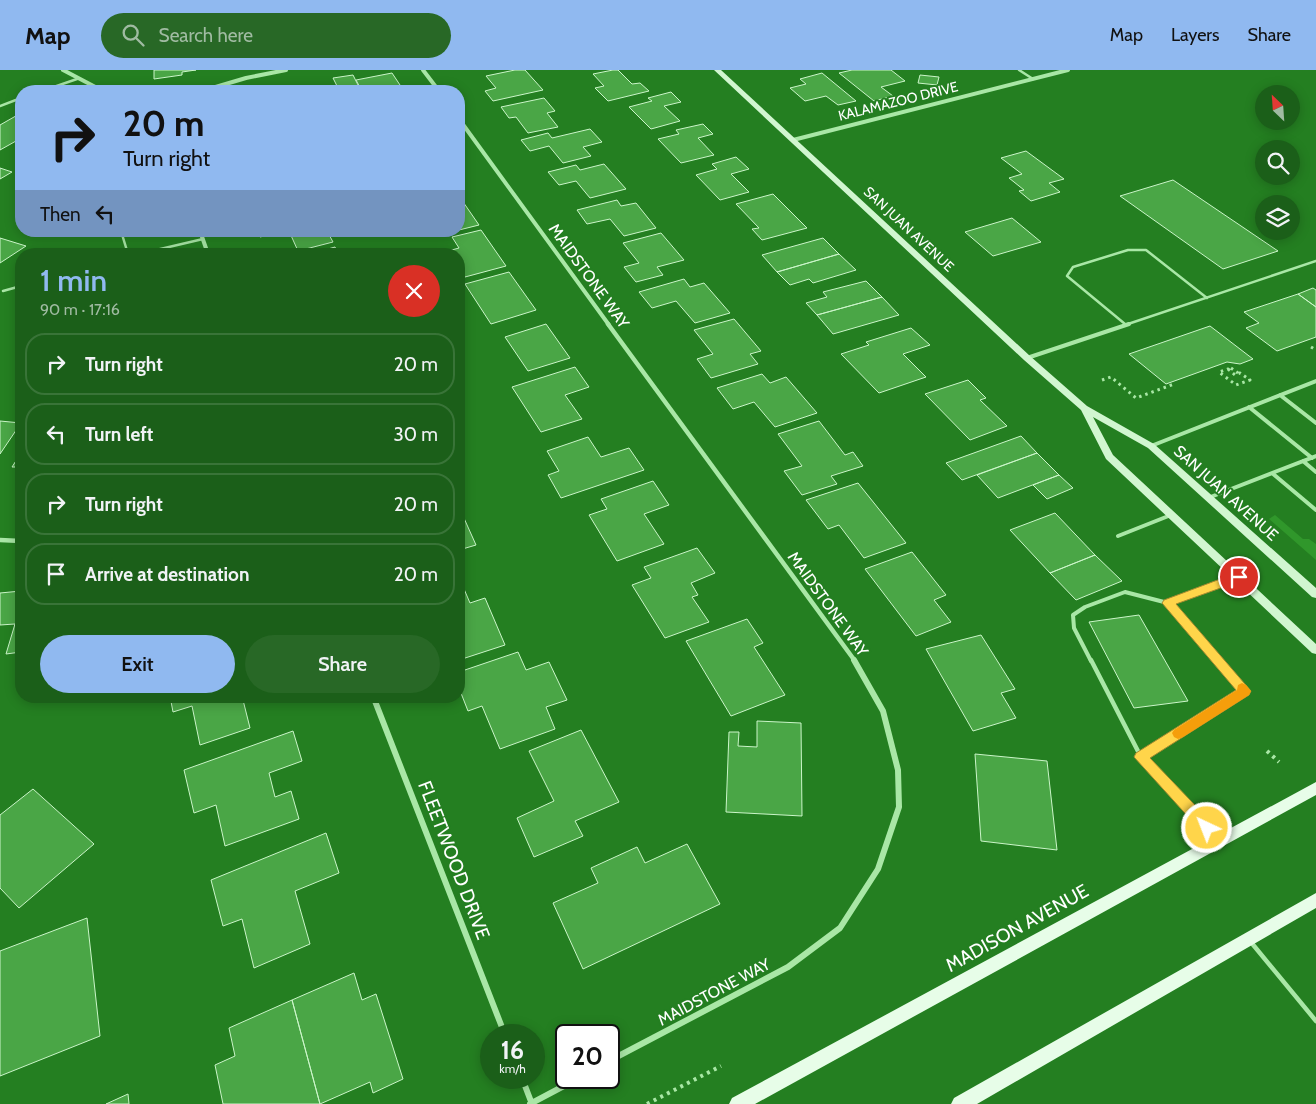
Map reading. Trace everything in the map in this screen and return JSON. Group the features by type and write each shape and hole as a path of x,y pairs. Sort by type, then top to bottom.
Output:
{"main road":[{"name":"SAN JUAN AVENUE","path":"717,70 1026,358 1084,408 1151,446 1316,594"},
{"name":"SAN JUAN AVENUE","path":"1084,408 1109,457 1316,650"},
{"name":"MADISON AVENUE","path":"738,1104 1316,788"},
{"path":"960,1104 1247,937 1316,900"}],"street":[{"path":"63,70 90,85"},
{"path":"222,85 286,70"},
{"path":"423,70 434,85"},
{"name":"KALAMAZOO DRIVE","path":"793,140 1068,70"},
{"name":"MAIDSTONE WAY","path":"465,127 859,667 883,711 898,770 899,807 878,869 840,928 788,967 620,1055"},
{"path":"203,239 206,248"},
{"path":"0,540 15,541"},
{"name":"FLEETWOOD DRIVE","path":"376,703 501,1024"},
{"path":"526,1089 531,1104 559,1089"}],"lane":[{"path":"1019,70 1033,79"},
{"path":"60,85 78,79"},
{"path":"0,106 15,100"},
{"path":"165,248 203,239"},
{"path":"1125,324 1067,276 1073,267 1128,250 1146,250 1208,298"},
{"path":"1026,358 1316,261"},
{"path":"3,291 15,288"},
{"path":"1151,446 1316,381"},
{"path":"1280,395 1316,423"},
{"path":"1250,408 1314,457"},
{"path":"1208,498 1314,457"},
{"path":"1302,461 1316,472"},
{"path":"1272,473 1316,510"},
{"path":"1118,536 1172,515"},
{"path":"1220,841 1141,757 1074,628 1073,615 1085,606 1125,592 1168,603 1239,577"},
{"path":"1141,757 1244,691 1168,603"},
{"path":"1247,937 1316,1021"}],"path":[{"path":"1311,347 1316,350"},
{"path":"1231,368 1250,380 1236,386 1219,372 1228,369 1235,375 1238,374"},
{"path":"1102,380 1111,376 1136,398 1174,384"},
{"path":"1267,751 1279,762"},
{"path":"648,1104 721,1066"}],"green space":[{"path":"1275,515 1303,539 1309,539 1316,544 1316,560 1269,519"}],"building":[{"path":"154,70 196,70 182,72 182,75 154,79"},
{"path":"515,70 525,70 543,90 493,101 485,91 496,88 486,76"},
{"path":"618,70 632,84 640,83 649,91 608,101 595,88 604,86 593,74"},
{"path":"852,70 891,70 905,81 881,87 893,96 874,101 839,73"},
{"path":"392,73 400,85 359,85 356,80"},
{"path":"822,73 856,101 838,105 826,96 805,101 790,88 806,84 800,79"},
{"path":"353,75 358,85 336,85 333,78"},
{"path":"920,75 939,77 937,85 918,83"},
{"path":"671,92 681,102 664,106 680,121 651,129 629,107 652,101 648,98"},
{"path":"544,98 555,111 547,113 558,127 528,133 516,117 509,118 501,107"},
{"path":"15,116 15,142 0,150 0,125"},
{"path":"703,124 713,134 698,138 714,155 681,163 658,139 679,134 676,130"},
{"path":"590,129 602,142 583,147 591,156 563,163 549,146 530,151 521,140 548,133 552,138"},
{"path":"1026,151 1064,179 1049,183 1060,192 1031,201 1019,191 1024,190 1009,178 1022,174 1001,158"},
{"path":"736,157 749,169 731,174 749,192 720,200 696,175 717,169 712,164"},
{"path":"604,164 626,189 590,198 576,181 559,185 548,172 576,165 580,170"},
{"path":"0,168 12,172 0,179"},
{"path":"1173,180 1255,235 1255,240 1262,240 1278,251 1223,269 1120,196"},
{"path":"773,194 807,228 762,240 752,229 759,228 736,204"},
{"path":"617,200 621,206 636,203 656,228 624,236 610,219 587,224 577,210"},
{"path":"465,205 479,225 465,228"},
{"path":"1012,218 1041,242 993,256 965,232"},
{"path":"481,230 506,266 465,277 465,248 459,248 452,237 465,237 465,234"},
{"path":"661,233 684,260 657,267 663,275 636,282 624,267 639,263 623,243"},
{"path":"292,237 330,237 333,242 310,248 297,248"},
{"path":"0,238 26,246 15,248 15,253 0,263"},
{"path":"823,238 839,254 777,272 762,255"},
{"path":"839,254 856,270 813,283 809,279 790,285 777,272"},
{"path":"509,272 536,310 491,324 465,284"},
{"path":"684,279 690,287 704,283 730,313 695,323 676,301 652,308 639,292"},
{"path":"866,281 882,297 817,315 806,303 827,297 823,292"},
{"path":"1313,288 1316,290 1316,307 1298,294"},
{"path":"1298,294 1316,307 1316,337 1277,351 1246,328 1259,323 1244,312"},
{"path":"882,297 899,315 833,334 817,315"},
{"path":"734,319 761,351 750,354 758,364 711,378 697,359 713,354 694,330"},
{"path":"546,324 570,358 528,371 505,337"},
{"path":"1210,326 1253,359 1240,364 1227,362 1166,384 1129,354"},
{"path":"911,328 930,345 903,354 926,377 879,393 841,354 869,345 866,342"},
{"path":"575,367 589,387 565,395 582,419 541,432 512,387"},
{"path":"762,374 770,383 786,377 817,413 775,427 754,402 733,409 717,388"},
{"path":"968,380 986,398 980,400 1007,426 970,440 925,394"},
{"path":"0,421 15,422 15,432 0,454"},
{"path":"819,421 845,455 853,452 863,466 831,476 837,484 802,495 784,471 802,466 778,434"},
{"path":"1021,436 1037,453 962,480 946,463"},
{"path":"588,437 601,457 629,448 644,470 561,498 548,475 559,471 547,451"},
{"path":"1037,453 1059,475 998,498 977,475"},
{"path":"1059,475 1073,488 1047,499 1033,485"},
{"path":"653,481 669,505 644,514 664,544 617,561 589,515 607,509 601,499"},
{"path":"858,483 906,543 864,558 839,525 828,529 806,500"},
{"path":"1055,513 1095,555 1050,573 1010,530"},
{"path":"465,520 476,545 465,548"},
{"path":"697,548 715,573 691,583 698,595 692,597 709,622 665,638 632,585 651,578 644,567"},
{"path":"912,552 946,595 934,600 951,622 916,636 865,569"},
{"path":"1095,555 1122,581 1076,600 1050,573"},
{"path":"465,591 470,603 485,598 505,645 465,658"},
{"path":"15,592 15,624 0,625 0,593"},
{"path":"1139,615 1188,701 1134,708 1089,622"},
{"path":"747,619 763,643 754,647 785,695 731,716 686,641"},
{"path":"15,624 15,653 6,654"},
{"path":"981,635 1015,689 1001,693 1016,718 973,731 926,649"},
{"path":"518,652 526,670 549,662 567,700 546,707 555,729 500,749 482,706 468,711 465,703 465,670"},
{"path":"171,703 244,703 250,728 200,745 192,706 173,712"},
{"path":"757,721 801,723 802,816 726,812 729,732 739,732 738,746 757,747"},
{"path":"581,730 619,802 575,821 583,836 534,857 517,818 554,801 529,751"},
{"path":"293,731 302,761 269,773 275,797 291,791 299,819 225,846 216,805 194,813 184,770"},
{"path":"975,754 1047,761 1057,850 981,841"},
{"path":"33,789 94,844 19,908 0,888 0,815"},
{"path":"326,833 339,873 295,891 310,944 254,968 242,919 223,926 211,880"},
{"path":"687,844 720,904 583,969 553,903 598,883 591,868 637,847 645,863"},
{"path":"87,918 100,1036 0,1076 0,951"},
{"path":"354,973 362,1000 376,994 403,1079 373,1093 370,1082 320,1104 292,1000"},
{"path":"292,1000 320,1104 223,1104 215,1065 235,1056 229,1028"},
{"path":"128,1094 129,1104 106,1104"}],"slow traffic":[{"path":"1178,733 1244,691 1242,688"}],"route":[{"path":"1207,828 1141,757 1244,691 1168,603 1239,577"}]}
